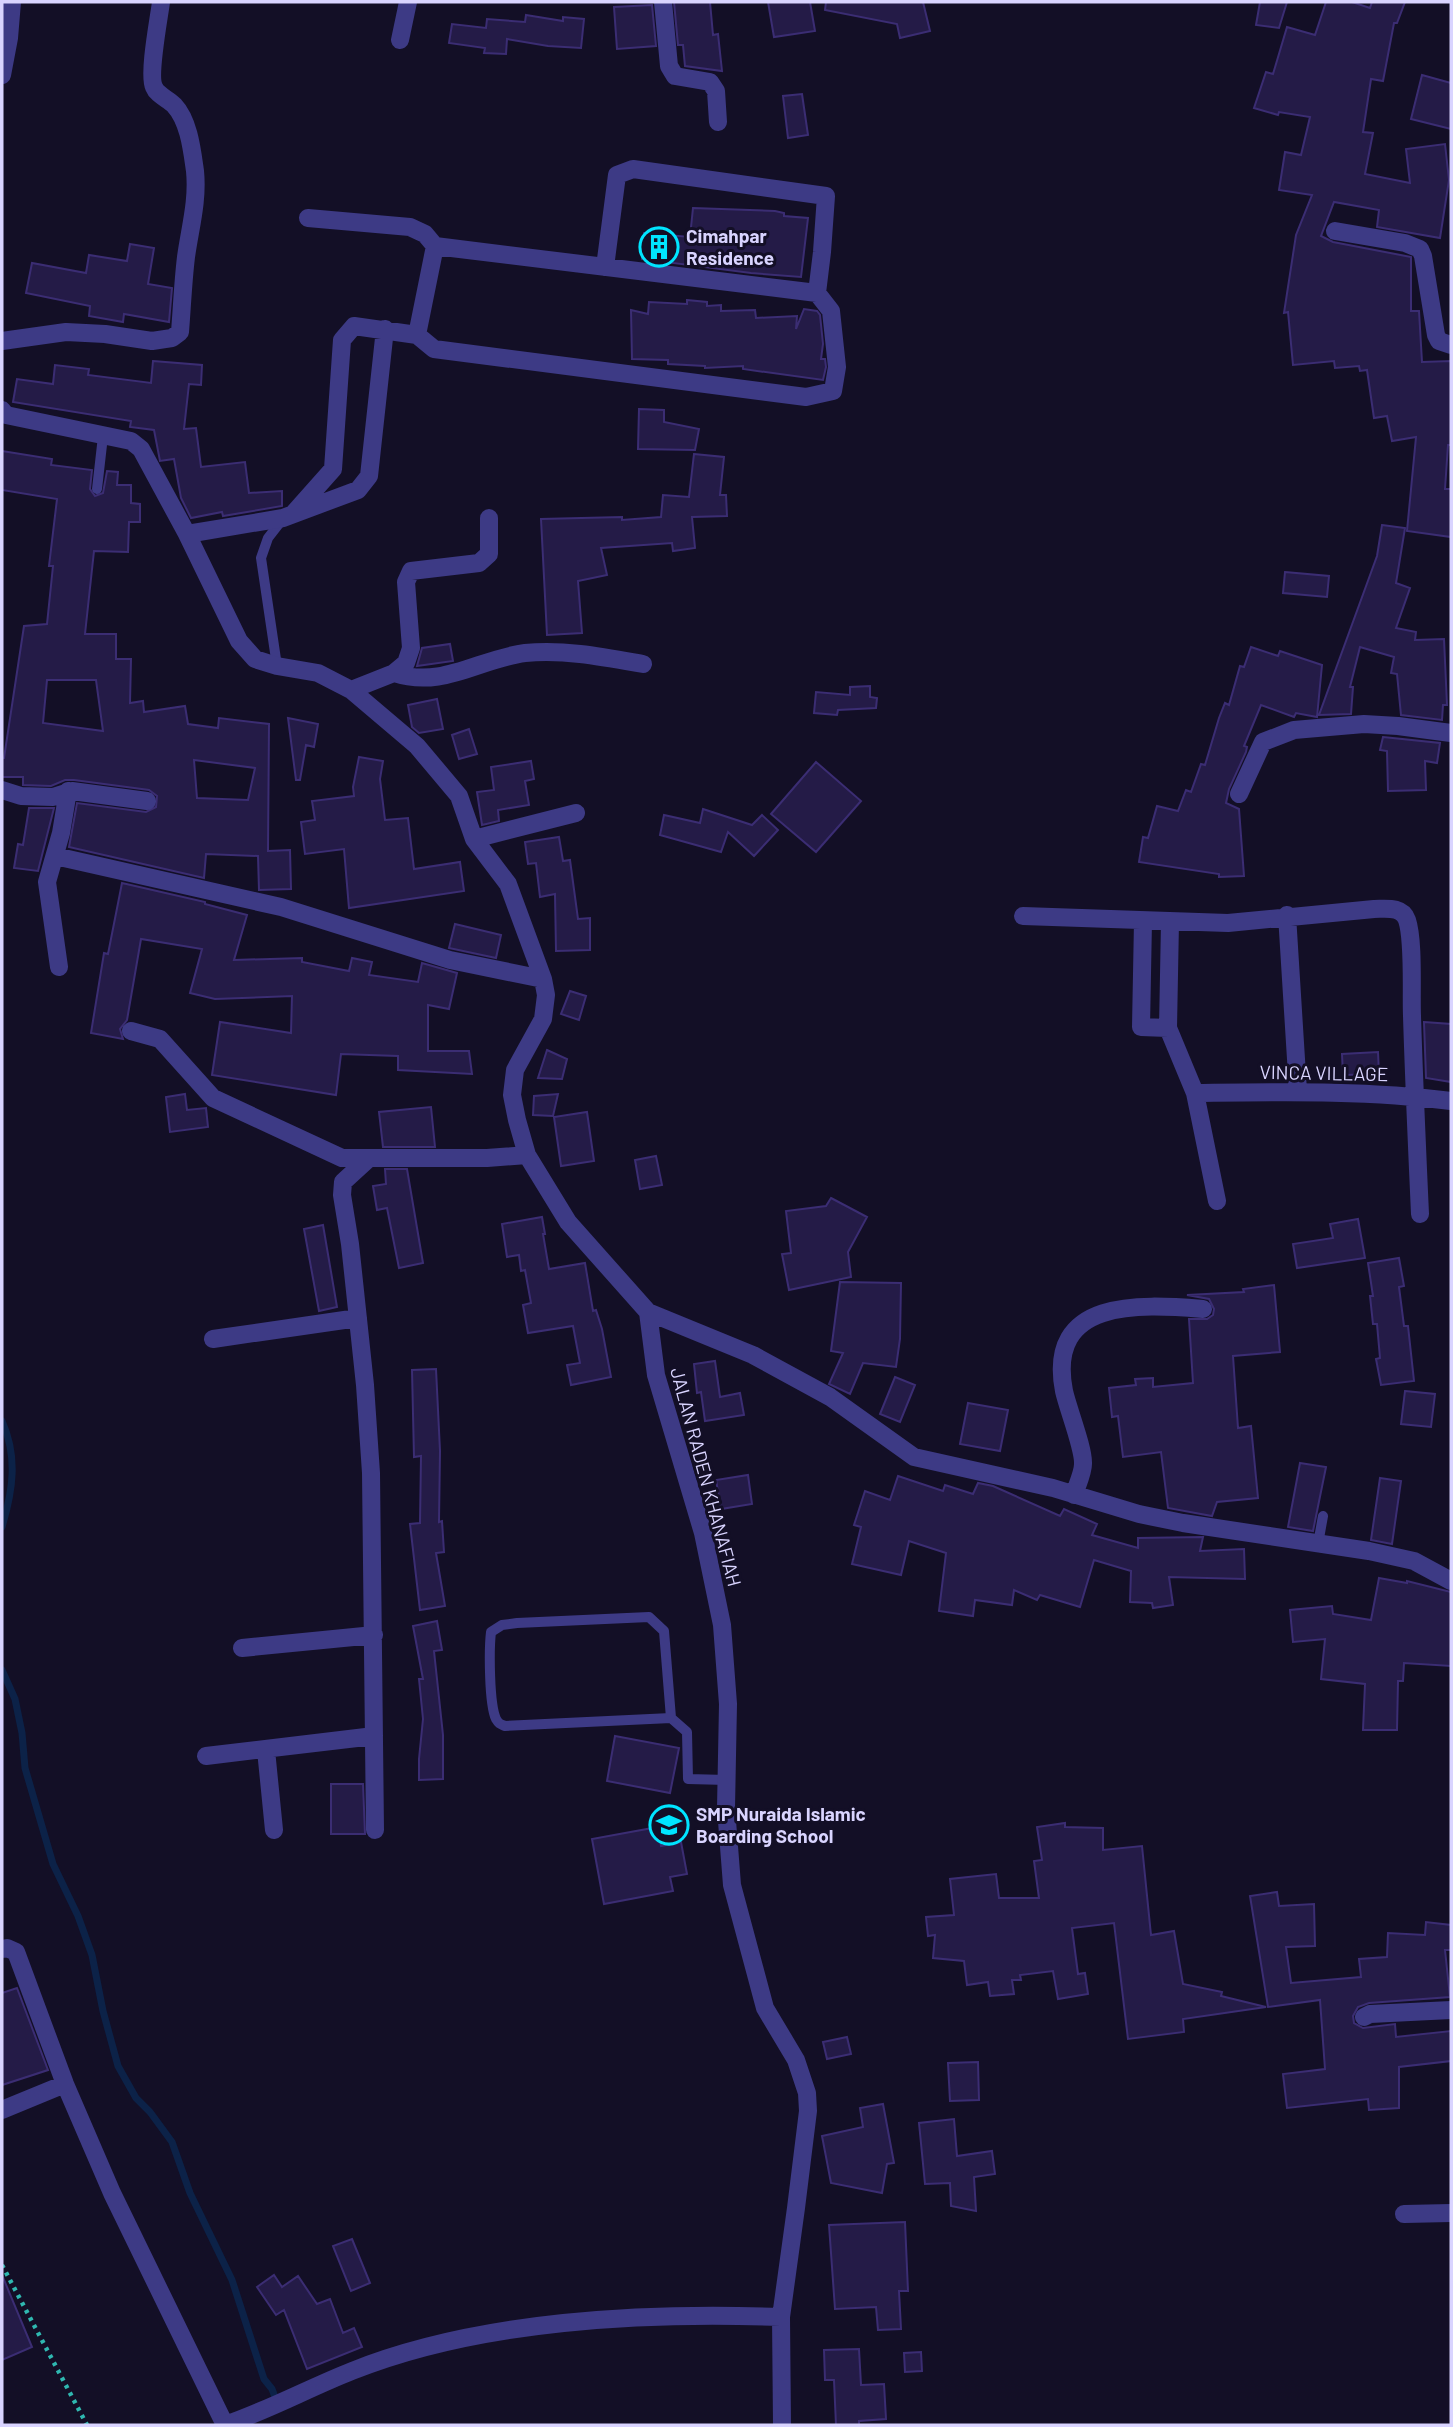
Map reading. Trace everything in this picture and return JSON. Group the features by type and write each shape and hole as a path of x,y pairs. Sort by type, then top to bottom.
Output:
{"street":[{"path":"2,75 12,2"},
{"path":"2,341 66,332 152,341 172,338 180,332 186,257 195,204 195,173 190,143 181,115 175,106 156,91 152,83 161,2"},
{"path":"400,40 408,2"},
{"path":"663,2 668,66 675,76 710,82 716,91 718,122"},
{"path":"288,516 333,469 342,340 354,326 417,335 433,349 806,397 833,391 837,367 831,312 817,293 826,196 633,169 617,175 605,267"},
{"path":"308,218 411,227 425,234 435,246 817,293"},
{"path":"1335,231 1405,243 1420,249 1436,335 1439,341 1451,345"},
{"path":"417,335 435,246"},
{"path":"187,534 288,516 358,490 369,475 385,330"},
{"path":"2,410 6,415 131,441 141,449 187,534 239,641 255,659 318,673 351,690 417,746 459,796 474,839 508,884 543,979 546,995 543,1019 515,1070 512,1094 527,1155 568,1222 648,1312 753,1355 830,1397 914,1457 1172,1521 1369,1551 1414,1561 1451,1581"},
{"path":"351,690 394,673 406,663 411,648 407,576 411,571 479,563 489,554 489,518"},
{"path":"394,673 416,678 438,678 510,655 553,652 643,664"},
{"path":"1239,794 1263,742 1294,730 1364,724 1451,733"},
{"path":"2,790 21,796 53,797 68,791 147,801"},
{"path":"59,967 47,882 61,833 68,791"},
{"path":"474,839 576,813"},
{"path":"55,856 281,908 450,960 543,979"},
{"path":"1023,916 1228,923 1287,915 1394,909 1401,912 1407,919 1410,948 1420,1214"},
{"path":"1287,915 1298,1091"},
{"path":"1143,921 1141,1027 1168,1028"},
{"path":"1170,922 1168,1028 1195,1093 1217,1201"},
{"path":"131,1031 160,1039 213,1098 342,1158 367,1160 527,1155"},
{"name":"VINCA VILLAGE","path":"1195,1093 1298,1091 1414,1096 1451,1101"},
{"path":"367,1160 343,1182 342,1195 365,1385 371,1473 375,1830"},
{"path":"1074,1495 1084,1463 1064,1389 1062,1359 1073,1330 1098,1312 1167,1306 1203,1309"},
{"name":"JALAN RADEN KHANAFIAH","path":"648,1312 656,1374 703,1533 722,1625 727,1692 726,1808 734,1895 765,2008 796,2060 807,2094 796,2208 781,2317 782,2425"},
{"path":"213,1339 358,1318"},
{"path":"243,1648 374,1635"},
{"path":"206,1756 374,1736"},
{"path":"266,1750 274,1830"},
{"path":"2,1949 16,1952 65,2084 112,2193 225,2425 252,2416 352,2370 449,2342 610,2318 781,2317"},
{"path":"1364,2017 1370,2014 1451,2010"},
{"path":"2,2110 65,2084"},
{"path":"1404,2214 1451,2213"}],"lane":[{"path":"97,489 103,436"},
{"path":"277,666 261,558 268,538 288,516"},
{"path":"1318,1544 1323,1516"},
{"path":"671,1718 664,1631 649,1617 517,1623 502,1625 491,1632 489,1648 494,1712 499,1723 505,1726 671,1718 687,1732 688,1779 727,1780"}],"path":[{"path":"2,2264 87,2425"}],"building":[{"path":"674,2 710,2 713,35 718,34 722,71 685,66 683,45 678,45"},
{"path":"768,2 810,2 815,31 774,37"},
{"path":"826,2 923,2 930,31 900,38 897,24 825,10"},
{"path":"1260,2 1287,2 1279,28 1256,25"},
{"path":"1326,2 1352,2 1370,8 1372,2 1405,2 1397,23 1394,23 1383,81 1371,79 1363,132 1373,133 1365,174 1410,183 1406,149 1445,144 1449,180 1440,238 1377,227 1379,210 1334,202 1321,236 1333,242 1411,257 1411,311 1419,311 1422,362 1451,361 1451,445 1448,445 1445,489 1451,489 1451,537 1407,531 1416,437 1392,441 1387,416 1374,418 1367,370 1360,371 1359,366 1335,368 1334,361 1293,365 1288,312 1284,313 1296,235 1312,195 1279,190 1285,152 1301,155 1310,117 1279,112 1278,115 1254,108 1266,72 1273,74 1287,27 1315,35"},
{"path":"652,5 656,46 617,49 614,7"},
{"path":"526,15 563,21 563,17 584,19 581,48 507,39 506,54 484,53 485,48 449,43 452,24 486,28 487,19 525,22"},
{"path":"1422,75 1451,83 1451,129 1411,119"},
{"path":"802,94 808,135 788,138 783,96"},
{"path":"693,208 775,211 784,213 784,216 808,218 801,277 642,259 644,233 690,237"},
{"path":"130,244 154,248 148,284 172,288 169,322 124,314 123,322 89,316 90,306 26,293 32,263 86,273 89,255 127,261"},
{"path":"687,300 707,302 707,306 721,305 721,311 755,310 756,318 797,316 796,329 804,309 817,311 820,315 823,344 821,359 825,359 826,367 823,380 743,369 743,366 705,368 668,364 668,360 632,359 631,310 648,314 649,302 687,304"},
{"path":"153,361 202,365 201,385 189,384 184,429 196,428 201,467 245,462 249,493 282,491 282,506 223,516 222,512 191,518 181,498 174,459 160,461 154,430 130,427 131,421 13,402 17,379 53,384 55,365 89,369 88,375 151,383"},
{"path":"639,409 664,410 664,422 699,429 695,450 638,449"},
{"path":"2,451 52,459 51,465 92,470 90,489 95,496 103,493 107,471 118,472 117,485 131,485 131,503 140,504 140,522 129,522 128,552 94,551 85,634 116,634 116,659 131,659 130,703 143,701 144,712 185,706 188,724 218,728 219,718 269,724 268,851 290,850 291,889 259,890 258,856 206,854 204,878 69,847 77,803 146,812 156,807 157,796 149,790 74,780 65,780 51,786 23,785 23,777 2,777 2,758 24,626 47,624 53,566 49,566 57,499 2,490","holes":["47,680 96,680 103,731 43,723","194,760 255,768 248,800 197,798"]},
{"path":"694,454 724,457 720,495 726,495 727,516 692,517 695,548 673,551 672,543 601,548 607,575 578,581 582,633 547,635 541,519 622,517 622,520 661,517 663,495 689,497"},
{"path":"1382,525 1405,528 1396,583 1410,588 1396,628 1416,632 1415,640 1444,639 1447,705 1443,705 1442,720 1401,715 1397,674 1391,673 1394,657 1360,647 1350,687 1353,687 1351,714 1319,715 1377,556"},
{"path":"1285,572 1329,576 1327,597 1283,593"},
{"path":"450,644 453,661 417,666 422,648"},
{"path":"1251,647 1278,656 1280,651 1322,665 1317,717 1296,713 1294,717 1261,705 1244,746 1247,747 1246,752 1229,789 1226,803 1239,809 1244,876 1219,877 1219,874 1139,862 1143,837 1148,838 1157,806 1178,811 1186,790 1191,792 1201,764 1205,765 1225,703 1229,705 1240,666 1244,667"},
{"path":"870,686 870,697 877,698 876,708 838,710 837,715 814,713 816,692 850,695 850,687"},
{"path":"437,699 443,729 419,733 412,727 408,705"},
{"path":"288,718 318,724 314,747 306,745 300,780 296,780"},
{"path":"469,729 477,754 459,759 452,735"},
{"path":"1383,737 1440,743 1437,763 1425,761 1426,790 1388,791 1387,751 1380,750"},
{"path":"359,757 383,761 380,779 385,820 408,818 414,869 460,862 464,891 349,908 344,849 305,854 301,822 315,820 312,801 354,796 353,787"},
{"path":"531,761 534,779 525,781 529,805 498,810 499,821 482,825 477,792 494,790 491,767"},
{"path":"816,762 861,801 816,852 771,814"},
{"path":"29,808 54,808 38,871 14,868 18,844 23,845"},
{"path":"703,809 752,825 762,815 778,830 754,856 728,832 721,852 660,835 664,815 700,823"},
{"path":"559,837 563,861 570,860 578,919 590,918 590,950 556,951 555,894 540,897 536,863 528,864 525,842"},
{"path":"122,883 205,902 247,915 234,960 302,958 302,962 349,971 352,958 372,962 369,975 418,982 422,963 457,973 449,1009 428,1005 428,1051 469,1051 472,1074 398,1070 398,1056 341,1054 336,1095 212,1075 220,1022 291,1033 292,996 215,999 190,993 202,949 141,939 127,1020 120,1029 123,1039 91,1033 104,953 108,954"},
{"path":"455,924 501,935 496,958 449,948"},
{"path":"570,991 586,996 579,1020 561,1014"},
{"path":"1424,1022 1451,1024 1451,1082 1426,1078"},
{"path":"547,1050 567,1059 562,1079 538,1078"},
{"path":"1378,1052 1379,1074 1343,1075 1342,1054"},
{"path":"185,1094 187,1110 206,1108 208,1127 170,1132 166,1097"},
{"path":"558,1094 553,1116 533,1115 534,1096"},
{"path":"431,1107 435,1147 383,1147 379,1112"},
{"path":"587,1112 594,1161 561,1166 554,1117"},
{"path":"656,1156 662,1185 640,1189 635,1160"},
{"path":"385,1169 407,1169 423,1263 399,1268 387,1208 377,1210 373,1186 386,1184"},
{"path":"831,1198 867,1217 848,1252 851,1277 789,1290 782,1254 791,1253 786,1211 826,1206"},
{"path":"542,1217 549,1269 585,1263 593,1311 596,1310 602,1329 611,1377 571,1385 567,1365 580,1363 573,1326 528,1333 523,1305 531,1303 525,1270 521,1271 519,1255 507,1257 502,1224"},
{"path":"1358,1219 1365,1258 1297,1268 1293,1244 1333,1238 1330,1224"},
{"path":"323,1225 337,1307 319,1311 304,1229"},
{"path":"1399,1258 1404,1286 1399,1287 1404,1326 1408,1326 1414,1381 1381,1385 1376,1359 1380,1358 1377,1324 1373,1324 1370,1296 1373,1296 1368,1263"},
{"path":"840,1282 901,1283 900,1339 896,1367 863,1363 850,1394 829,1384 843,1353 831,1351"},
{"path":"1274,1285 1280,1352 1233,1356 1238,1428 1251,1426 1258,1498 1217,1502 1212,1516 1168,1508 1161,1452 1123,1457 1118,1416 1112,1417 1109,1388 1136,1385 1135,1379 1153,1378 1153,1387 1193,1383 1189,1319 1207,1319 1213,1315 1214,1309 1209,1299 1187,1295 1244,1292 1243,1289"},
{"path":"715,1361 720,1397 740,1393 744,1415 705,1421 701,1392 697,1393 694,1364"},
{"path":"436,1369 440,1451 439,1522 442,1521 444,1552 436,1553 445,1606 420,1610 410,1524 420,1523 421,1456 414,1457 412,1370"},
{"path":"895,1377 915,1385 900,1422 880,1414"},
{"path":"1405,1391 1435,1394 1431,1427 1401,1424"},
{"path":"968,1403 1008,1410 1000,1451 960,1444"},
{"path":"1300,1463 1326,1467 1313,1531 1288,1527"},
{"path":"748,1475 752,1504 721,1509 716,1480"},
{"path":"898,1476 943,1491 945,1485 973,1494 978,1483 993,1486 1060,1516 1064,1509 1097,1524 1092,1535 1138,1548 1138,1538 1203,1537 1200,1551 1244,1549 1245,1579 1169,1577 1173,1605 1153,1608 1152,1603 1130,1602 1131,1571 1094,1560 1080,1607 1040,1595 1037,1600 1014,1590 1012,1605 975,1600 973,1616 939,1611 946,1553 909,1541 901,1575 852,1564 861,1527 854,1525 865,1491 890,1500"},
{"path":"1380,1478 1401,1481 1392,1544 1371,1540"},
{"path":"1379,1578 1407,1581 1451,1592 1451,1666 1404,1663 1403,1681 1398,1681 1397,1730 1363,1730 1365,1684 1321,1679 1325,1639 1293,1642 1290,1610 1332,1606 1333,1614 1371,1620"},
{"path":"437,1621 442,1650 434,1651 443,1735 443,1779 419,1780 423,1719 419,1679 423,1679 413,1626"},
{"path":"615,1736 679,1748 670,1793 607,1781"},
{"path":"331,1784 363,1784 365,1834 331,1834"},
{"path":"1065,1823 1065,1827 1103,1828 1103,1850 1142,1846 1151,1935 1174,1931 1183,1984 1222,1992 1221,1996 1266,2007 1183,2019 1184,2032 1128,2039 1114,1923 1072,1928 1078,1974 1085,1973 1088,1994 1058,1999 1053,1971 1020,1975 1021,1980 1012,1980 1014,1994 990,1996 988,1982 967,1985 964,1961 933,1958 935,1935 928,1936 926,1917 954,1915 950,1879 996,1874 999,1898 1039,1898 1034,1861 1042,1860 1037,1827"},
{"path":"658,1827 661,1846 681,1842 687,1874 670,1877 673,1891 604,1904 592,1839"},
{"path":"1277,1892 1279,1906 1314,1904 1315,1946 1286,1947 1291,1983 1361,1977 1359,1959 1387,1957 1388,1933 1425,1935 1426,1922 1451,1925 1451,1950 1445,1950 1450,1997 1369,2003 1358,2007 1353,2016 1354,2023 1363,2028 1395,2024 1396,2037 1451,2031 1451,2061 1399,2067 1399,2108 1369,2110 1368,2099 1287,2108 1283,2074 1325,2069 1320,2000 1268,2007 1250,1896"},
{"path":"17,1988 48,2070 2,2085 2,1993"},
{"path":"847,2037 851,2054 827,2059 823,2042"},
{"path":"978,2062 979,2100 950,2101 948,2063"},
{"path":"883,2104 894,2163 887,2164 882,2193 831,2183 822,2136 863,2127 860,2108"},
{"path":"954,2119 957,2156 992,2151 995,2174 974,2177 976,2211 951,2206 950,2183 925,2184 919,2123"},
{"path":"905,2222 908,2291 899,2291 901,2329 878,2330 876,2307 835,2309 829,2225"},
{"path":"352,2239 370,2283 351,2291 333,2246"},
{"path":"2,2275 32,2347 2,2360"},
{"path":"274,2275 282,2287 298,2276 317,2304 330,2299 343,2333 354,2328 362,2347 307,2369 284,2310 276,2315 257,2287"},
{"path":"859,2349 861,2385 884,2384 886,2419 859,2421 859,2425 836,2425 834,2380 825,2380 824,2350"},
{"path":"921,2352 922,2371 905,2372 904,2353"}],"waterway":[{"path":"2,1421 12,1461 11,1487 2,1527"},
{"path":"2,1670 15,1699 25,1768 53,1864 78,1916 92,1955 118,2066 136,2098 172,2142 190,2193 232,2280 264,2379 272,2389 278,2405"}],"place":[{"name":"Cimahpar Residence","path":"659,247"},
{"name":"SMP Nuraida Islamic Boarding School","path":"669,1825"}]}
